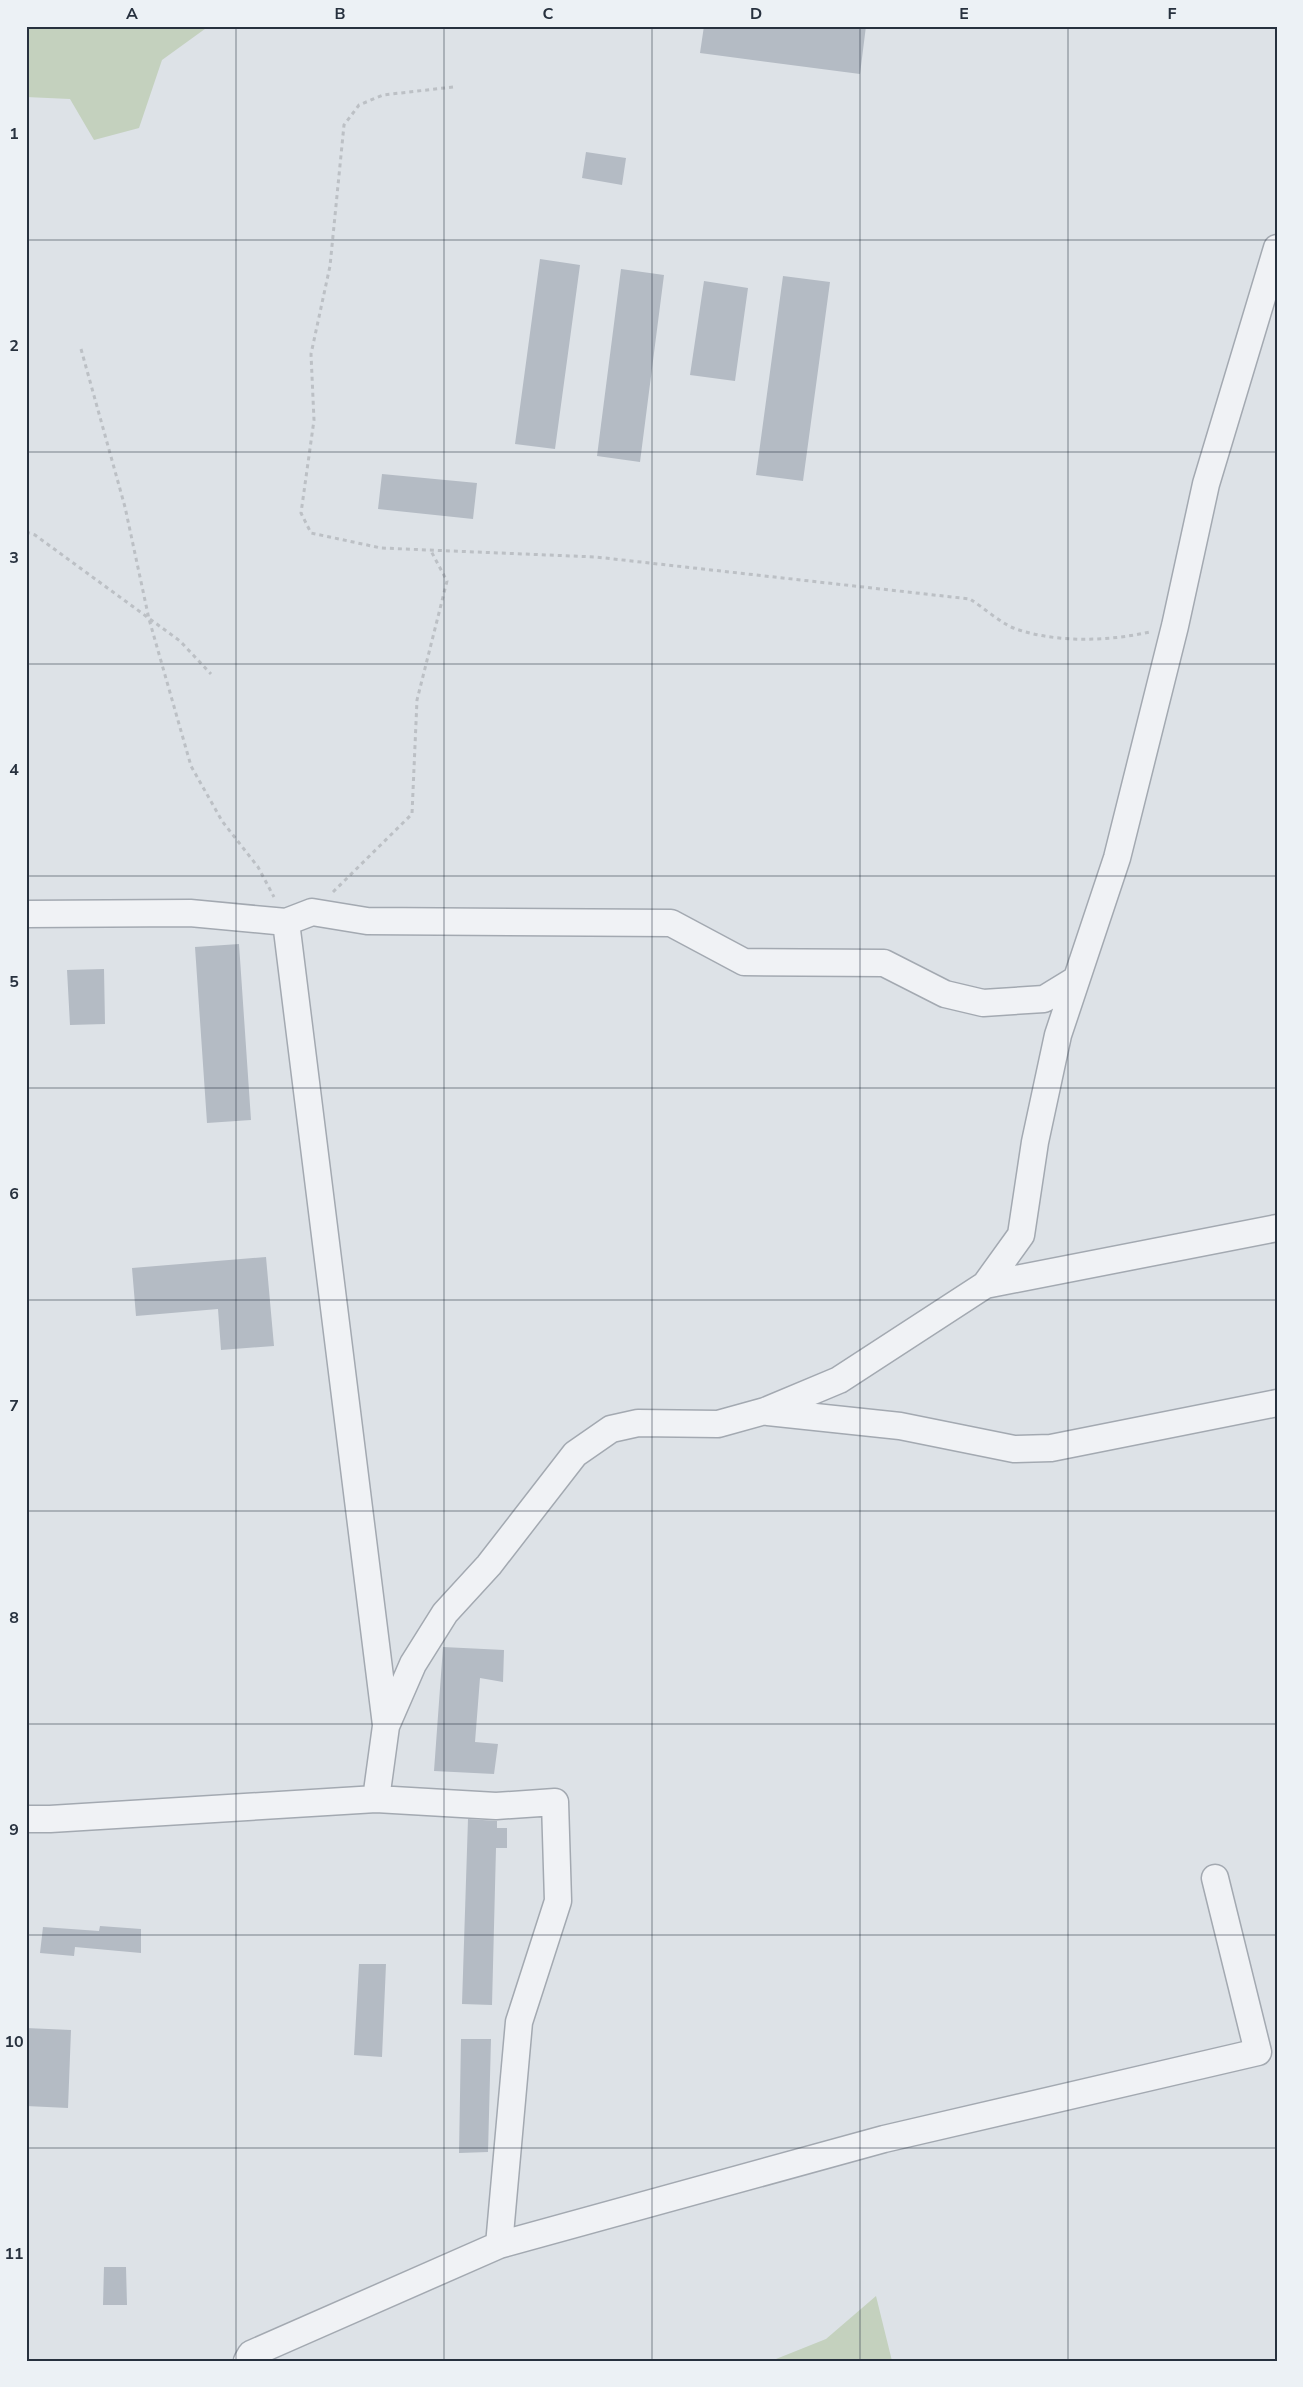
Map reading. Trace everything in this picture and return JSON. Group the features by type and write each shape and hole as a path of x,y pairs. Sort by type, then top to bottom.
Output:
{"street":[{"path":"386,1726 413,1664 445,1613 490,1565 575,1454 612,1429 638,1424 718,1424 765,1411 839,1380 985,1285 1021,1235 1035,1142 1058,1035 1117,858 1175,626 1206,484 1277,248"},
{"path":"26,914 190,913 286,922 312,912 367,921 671,923 744,962 884,964 945,994 983,1003 1044,998 1075,980"},
{"path":"286,922 386,1726 376,1798"},
{"path":"985,1285 1277,1228"},
{"path":"765,1411 900,1426 1014,1449 1051,1448 1277,1403"},
{"path":"26,1819 376,1798 496,1806 555,1802 558,1901 520,2022 499,2245"},
{"path":"247,2361 251,2354 499,2245 884,2139 1258,2052 1215,1878"}],"path":[{"path":"453,87 383,95 359,105 344,125 330,266 311,354 314,420 301,513 311,533 381,548 596,557 970,599 1018,630 1071,639 1127,637 1175,626"},
{"path":"81,349 125,507 149,620 191,766 222,821 258,867 286,922"},
{"path":"26,532 34,535 149,620 180,640 211,674"},
{"path":"312,912 412,814 418,700 447,581 431,550"}],"green space":[{"path":"26,26 209,26 162,60 139,128 94,140 70,99 26,97"},
{"path":"876,2296 892,2361 771,2361 826,2339"}],"building":[{"path":"704,26 866,26 860,74 700,53"},
{"path":"586,152 626,158 622,185 582,178"},
{"path":"540,259 580,265 555,449 515,444"},
{"path":"621,269 664,275 640,462 597,456"},
{"path":"783,276 830,282 803,481 756,475"},
{"path":"704,281 748,288 735,381 690,375"},
{"path":"382,474 477,483 473,519 378,509"},
{"path":"239,944 251,1120 207,1123 195,947"},
{"path":"104,969 105,1024 70,1025 67,970"},
{"path":"266,1257 274,1346 221,1350 218,1309 136,1316 132,1268"},
{"path":"443,1647 504,1650 503,1682 480,1678 475,1742 498,1744 494,1774 434,1771"},
{"path":"468,1819 497,1821 497,1828 507,1828 507,1848 496,1848 492,2005 462,2004"},
{"path":"100,1926 141,1929 141,1953 75,1947 74,1956 40,1953 43,1927 99,1931"},
{"path":"359,1964 386,1964 382,2057 354,2055"},
{"path":"26,2028 71,2030 68,2108 26,2106"},
{"path":"461,2039 491,2039 488,2152 459,2153"},
{"path":"104,2267 126,2267 127,2305 103,2305"}]}
